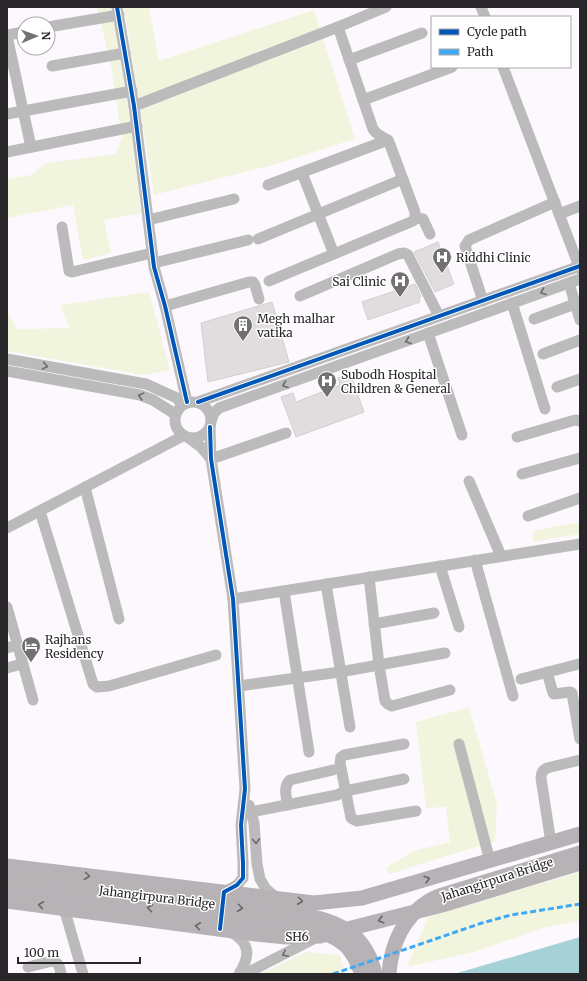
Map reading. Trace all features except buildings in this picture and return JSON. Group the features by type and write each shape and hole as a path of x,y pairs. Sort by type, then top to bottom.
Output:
{"main road":[{"path":"7,866 314,903 362,898 580,834"},
{"name":"Jahangirpura Bridge","path":"389,974 395,942 403,926 414,912 429,900 580,853"},
{"name":"SH6","path":"7,900 272,936 320,936 442,905 580,863"},
{"name":"Jahangirpura Bridge","path":"7,879 305,915 323,919 339,925 351,933 369,955 375,974"},
{"name":"Jahangirpura Bridge","path":"7,890 320,931 339,939 348,948 357,961 362,974"}],"street":[{"path":"134,106 338,27 382,8"},
{"path":"56,25 118,11 137,126 153,258 165,306 183,409 175,426 178,431 201,447 211,459"},
{"path":"269,281 413,221 415,218 415,212 388,140 377,135 374,129 338,27"},
{"path":"349,60 422,33"},
{"path":"7,35 11,74 23,111 31,148"},
{"path":"52,66 125,53"},
{"path":"363,100 449,68"},
{"path":"161,447 183,409 439,316 580,267 504,68"},
{"path":"7,114 132,91"},
{"path":"7,152 137,126"},
{"path":"268,185 388,140"},
{"path":"302,173 334,254"},
{"path":"62,227 69,271 72,272 253,240 403,179"},
{"path":"148,220 234,199"},
{"path":"483,301 465,246 469,240 555,202"},
{"path":"559,214 580,206"},
{"path":"415,218 423,219 430,234"},
{"path":"300,296 398,254 404,253 408,255 439,316"},
{"path":"7,528 161,447 186,437 195,438 201,436 206,432 214,413 219,408 580,279"},
{"path":"165,306 249,282 253,282 255,285 259,299"},
{"path":"569,283 580,320"},
{"path":"512,303 545,409"},
{"path":"534,319 575,304"},
{"path":"428,333 462,435"},
{"path":"543,354 580,340"},
{"path":"7,359 146,384 177,398 183,409"},
{"path":"7,372 140,396 183,409 207,409 210,414 211,459 233,599 245,790 241,825 243,863 242,878 237,885 224,892 225,930 241,938 245,943 247,950 247,958 239,974"},
{"path":"557,386 580,379"},
{"path":"517,437 575,420 580,421"},
{"path":"211,459 286,433"},
{"path":"522,474 580,458"},
{"path":"469,481 501,556"},
{"path":"85,487 119,619"},
{"path":"528,516 580,498"},
{"path":"40,511 93,684 97,687 109,686 216,655"},
{"path":"233,599 580,544"},
{"path":"475,560 513,696"},
{"path":"440,566 459,627"},
{"path":"369,578 379,665 385,701 392,706 450,690"},
{"path":"326,584 350,727"},
{"path":"284,591 309,752"},
{"path":"7,607 12,647 22,664 33,700"},
{"path":"374,624 434,613"},
{"path":"239,686 340,672 445,653"},
{"path":"7,668 22,664"},
{"path":"521,679 579,664"},
{"path":"547,672 554,694 572,693 580,739"},
{"path":"404,744 344,755 341,757 340,763 345,791 351,818 357,821 416,811"},
{"path":"459,744 490,860"},
{"path":"551,842 541,774 547,768 580,760"},
{"path":"288,805 285,787 290,780 333,770"},
{"path":"251,812 337,795 345,791 404,779"},
{"path":"245,790 254,824 257,864 260,880 266,889 278,899 272,936"},
{"path":"64,908 83,974"},
{"path":"245,974 320,936"},
{"path":"28,967 52,960 59,964 62,974"}],"green space":[{"path":"97,7 112,7 133,141 141,213 104,220 111,253 83,260 73,205 7,218 7,179 31,175 47,163 115,154 122,139 112,71"},
{"path":"124,7 149,7 159,61 314,10 355,139 273,165 154,195"},
{"path":"149,292 170,370 143,375 7,351 7,310 17,329 70,328 60,305"},
{"path":"580,522 580,534 533,542 533,531"},
{"path":"469,707 497,804 495,841 389,874 386,868 413,851 450,842 446,807 426,808 416,722"},
{"path":"580,872 580,921 546,927 474,952 407,967 428,917"},
{"path":"305,952 340,955 345,974 261,974"}],"water":[{"path":"580,937 580,974 454,974"}],"marked path":[{"path":"333,974 482,923 511,915 580,904"}],"cycle path":[{"path":"117,7 134,106 154,267 165,306 187,402"},
{"path":"198,402 580,266"},
{"path":"210,427 211,459 233,599 245,789 241,825 243,878 237,885 224,892 220,929"}],"place":[{"name":"Riddhi Clinic","path":"442,274"},
{"name":"Sai Clinic","path":"400,298"},
{"name":"Megh malhar vatika","path":"243,342"},
{"name":"Subodh Hospital Children & General","path":"327,398"},
{"name":"Rajhans Residency","path":"31,663"}]}
